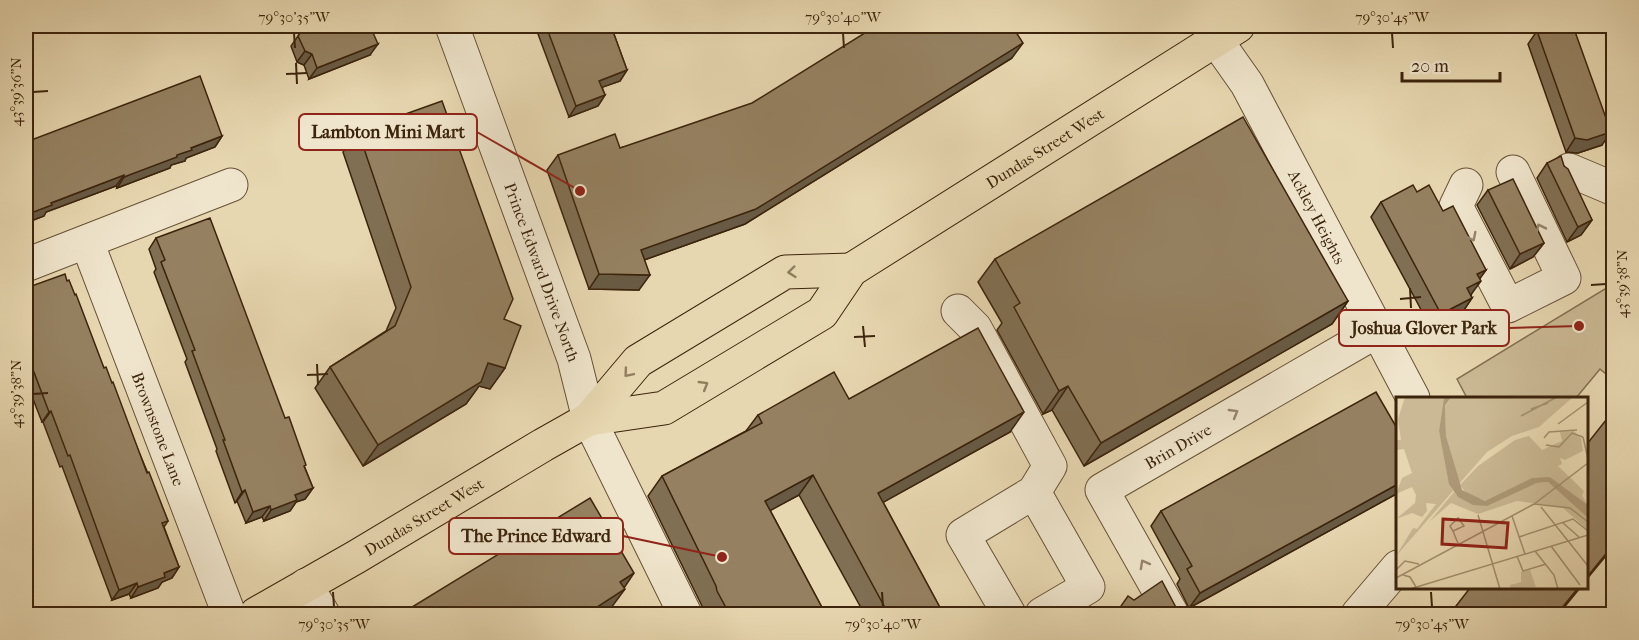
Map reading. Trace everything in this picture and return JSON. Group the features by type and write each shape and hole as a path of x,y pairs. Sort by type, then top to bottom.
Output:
{"main road":[{"name":"Dundas Street West","path":"256,615 543,444 590,419 664,408 822,313 851,270 1227,32"},
{"name":"Dundas Street West","path":"590,419 638,361 785,272 851,270"}],"street":[{"name":"Prince Edward Drive North","path":"452,26 574,359 590,419 685,615"},
{"name":"Ackley Heights","path":"1227,32 1247,84 1412,397"},
{"path":"1569,170 1614,189"},
{"path":"1466,185 1456,206 1508,306 1564,278 1513,172"},
{"path":"26,265 231,185"},
{"name":"Brownstone Lane","path":"87,242 229,615"},
{"path":"958,311 975,328 1050,466 1034,492 963,535 1009,615"},
{"name":"Brin Drive","path":"1172,615 1102,490 1377,331"},
{"path":"1034,492 1088,587 1042,615"},
{"path":"1358,615 1396,569"},
{"path":"306,585 323,615"}],"shaded area":[{"path":"1613,284 1613,380 1600,369 1577,397 1466,397 1457,379"}],"building":[{"path":"305,26 370,26 378,44 317,68 312,54 305,51 298,36"},
{"path":"546,26 611,26 627,70 599,81 605,95 576,106"},
{"path":"876,26 1012,26 1023,43 756,209 641,250 650,275 599,274 558,155 615,134 620,148 752,103"},
{"path":"1553,26 1573,26 1611,132 1587,140 1575,138 1537,31"},
{"path":"200,76 222,136 191,148 192,150 177,155 177,157 51,203 52,205 26,215 26,142"},
{"path":"442,101 513,299 504,319 521,326 505,368 488,363 481,382 378,445 330,367 395,326 411,287 358,131"},
{"path":"1243,117 1348,301 1101,443 1068,386 1059,391 1014,307 1020,303 995,259"},
{"path":"1561,156 1592,220 1578,227 1547,163"},
{"path":"1513,179 1544,243 1520,254 1488,190"},
{"path":"1413,185 1417,192 1429,185 1443,211 1453,206 1486,270 1477,274 1481,281 1467,288 1472,298 1441,314 1381,202"},
{"path":"210,218 285,418 289,417 313,488 295,495 297,500 271,510 270,506 253,512 245,490 242,492 192,351 195,350 161,262 165,260 156,238"},
{"path":"65,274 76,294 104,368 106,367 113,382 147,473 149,472 168,521 162,523 179,567 164,573 165,577 138,587 137,583 119,590 70,455 68,456 51,411 49,412 26,351 26,288"},
{"path":"978,328 1024,412 878,493 944,615 889,615 813,475 765,501 826,615 730,615 662,476 762,423 758,415 834,372 849,399"},
{"path":"1376,392 1396,427 1396,485 1200,593 1187,569 1192,566 1161,511"},
{"path":"1614,410 1614,544 1588,576 1588,443"},
{"path":"590,498 634,573 620,582 625,589 585,615 399,615"},
{"path":"1162,581 1180,615 1110,615 1119,609 1128,596 1134,600"},
{"path":"1469,589 1577,589 1556,615 1449,615"}],"place":[{"name":"Lambton Mini Mart","path":"580,191"},
{"name":"Joshua Glover Park","path":"1579,326"},
{"name":"The Prince Edward","path":"722,557"}]}
